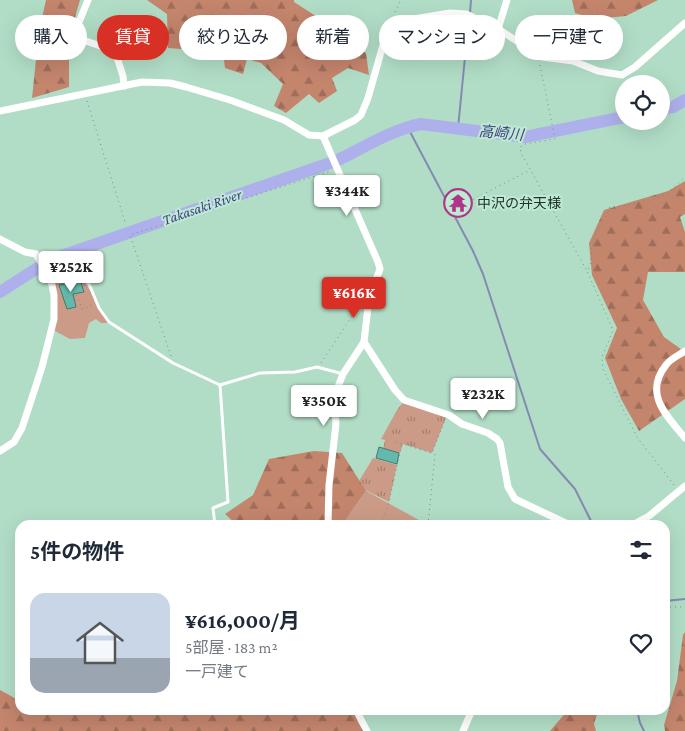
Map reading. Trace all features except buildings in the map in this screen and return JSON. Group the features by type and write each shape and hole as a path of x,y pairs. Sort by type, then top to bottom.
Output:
{"street":[{"path":"88,0 77,27 80,39 115,51 123,76 124,86"},
{"path":"502,15 507,0"},
{"path":"436,15 450,13 468,15"},
{"path":"565,60 573,61 598,71 622,75 635,67 685,23"},
{"path":"0,111 124,86 154,82 186,86 230,100 284,120 309,134 323,136 361,115 379,59"},
{"path":"323,136 380,269 369,298 364,342 342,374 334,397 336,424 328,485 328,520"},
{"path":"0,239 25,252 36,254 51,280 54,300 54,319 45,358 22,428 14,442 0,451"},
{"path":"364,342 395,390 404,400 447,414 462,424 488,433 497,439 500,444 508,487 515,499 559,520"},
{"path":"685,351 667,364 659,377 657,397 660,406 685,438"},
{"path":"641,520 685,486"},
{"path":"359,715 367,731"},
{"path":"462,731 470,715"}],"lane":[{"path":"51,280 81,276 89,284 109,322 174,363 220,385 260,373 295,372 317,367 342,374"},
{"path":"214,520 213,508 228,502 220,385"}],"path":[{"path":"395,15 401,0"},
{"path":"539,60 555,139 525,144 520,147 521,153 587,271 613,330 602,357 603,369 622,411 637,437 679,492"},
{"path":"85,95 126,225"},
{"path":"174,363 130,235 338,169"},
{"path":"464,204 530,169"},
{"path":"587,271 590,267 592,246 610,208 632,205 656,198 667,193 685,177"},
{"path":"54,300 77,295 82,309 91,306 89,302 96,299"},
{"path":"317,367 354,314 369,298"},
{"path":"429,520 434,467 434,454 432,453 447,414"},
{"path":"396,442 432,453"},
{"path":"381,520 384,517 389,502 402,444"},
{"path":"670,607 685,607"}],"green space":[{"path":"46,0 80,0 76,15 43,15"},
{"path":"147,0 294,0 294,2 314,15 297,15 297,60 367,60 369,75 348,68 332,78 337,91 319,103 309,94 286,113 274,106 283,84 261,63 250,60 287,60 287,15 179,15 179,49 169,48 169,15"},
{"path":"572,0 658,0 626,16 582,15 575,13"},
{"path":"36,60 69,60 69,87 32,98"},
{"path":"224,60 247,60 243,74 225,68"},
{"path":"685,181 685,214 680,217 685,232 685,272 648,272 643,300 664,337 685,352 685,399 639,431 621,399 605,358 617,328 592,275 589,243 604,210 668,191"},
{"path":"80,277 88,287 108,323 101,323 96,319 89,323 85,338 70,339 53,330 53,281"},
{"path":"404,401 447,415 432,453 403,444 400,453 383,449 385,440 381,439"},
{"path":"314,451 342,453 366,491 346,520 232,520 225,514 253,495 269,459"},
{"path":"373,458 397,465 389,502 365,490 359,481"},
{"path":"366,491 419,520 346,520"},
{"path":"685,632 685,731 665,731 664,725 667,715 670,715 670,705 677,681"},
{"path":"0,690 15,698 15,715 357,715 358,722 364,731 0,731"},
{"path":"564,715 597,715 594,724 596,731 550,731"}],"waterway":[{"path":"470,13 471,0"},
{"path":"458,128 465,60"},
{"name":"高崎川","path":"670,108 685,100"},
{"name":"Takasaki River","path":"0,292 50,260 336,161 388,135 410,127 421,124 525,137 615,119"},
{"path":"408,128 473,251 483,274 540,449 575,489 590,520"},
{"path":"670,600 685,599"},
{"path":"638,715 644,731"}],"place":[{"name":"中沢の弁天様","path":"458,203"}]}
